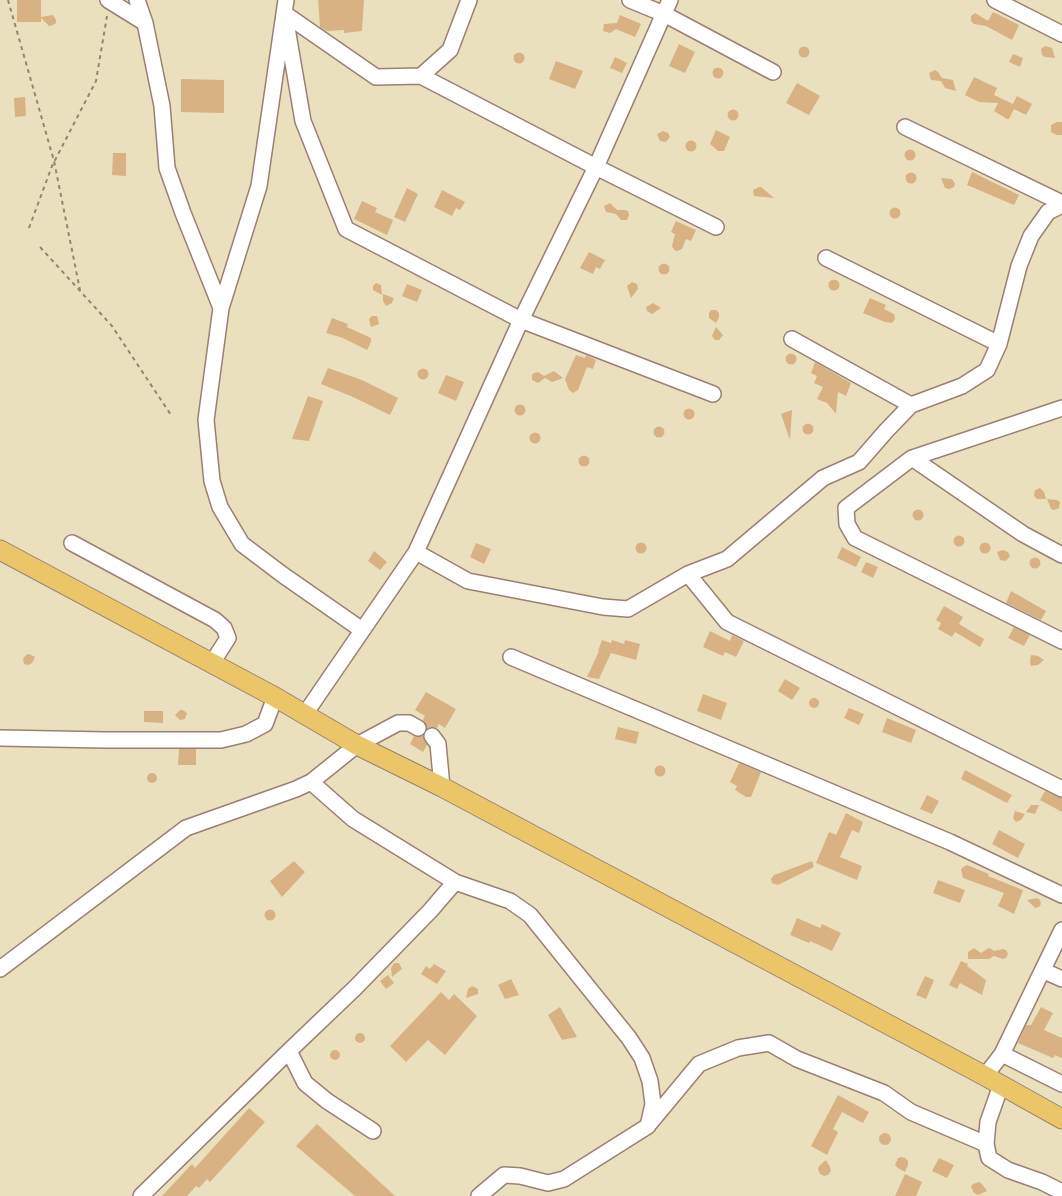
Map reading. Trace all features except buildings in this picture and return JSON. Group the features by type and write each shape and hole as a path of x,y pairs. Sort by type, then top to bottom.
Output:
{"main road":[{"path":"0,550 275,697 357,745 442,787 1062,1119"}],"street":[{"path":"137,0 145,23 162,106 167,168 183,213 222,308"},
{"path":"421,76 450,50 468,0"},
{"path":"630,0 664,14 773,72"},
{"path":"305,714 416,552 521,320 596,167 670,0"},
{"path":"996,0 1062,34"},
{"path":"109,1 145,23"},
{"path":"286,7 376,77 421,76 716,227"},
{"path":"286,7 259,186 222,308 206,420 212,481 220,507 242,544 362,630"},
{"path":"286,7 303,121 346,230 521,320 714,394"},
{"path":"904,127 1062,204"},
{"path":"416,552 468,581 603,607 628,609 688,574 727,559 823,478 859,462 911,405 962,386 987,370 999,344 1019,266 1031,236 1048,212 1062,204"},
{"path":"826,258 999,344"},
{"path":"792,339 911,405"},
{"path":"1062,408 912,458 846,508 847,524 854,538 1062,641"},
{"path":"912,458 1023,534 1062,555"},
{"path":"72,543 215,620 224,628 228,638 212,663"},
{"path":"688,574 727,622 1062,789"},
{"path":"511,657 950,842 1062,895"},
{"path":"0,738 221,740 246,734 265,724 275,697"},
{"path":"0,968 186,828 311,782 357,745 398,722 409,723 418,728"},
{"path":"432,736 438,744 442,787"},
{"path":"311,782 353,819 455,882 510,900 530,914 629,1038 642,1058 650,1081 653,1104 648,1126"},
{"path":"141,1196 355,988 430,911 455,882"},
{"path":"1062,930 1044,971 1002,1054 993,1081 986,1144 989,1158 1008,1170 1042,1182 1062,1192"},
{"path":"1044,971 1062,979"},
{"path":"479,1196 504,1175 520,1176 548,1183 564,1179 648,1126 699,1064 738,1048 769,1043 797,1059 884,1093 911,1112 986,1144"},
{"path":"289,1051 305,1083 327,1101 373,1131"},
{"path":"1002,1054 1062,1084"}],"path":[{"path":"8,0 54,162 80,290"},
{"path":"29,228 54,162 96,81 109,1"},
{"path":"40,246 112,326 171,415"}]}
